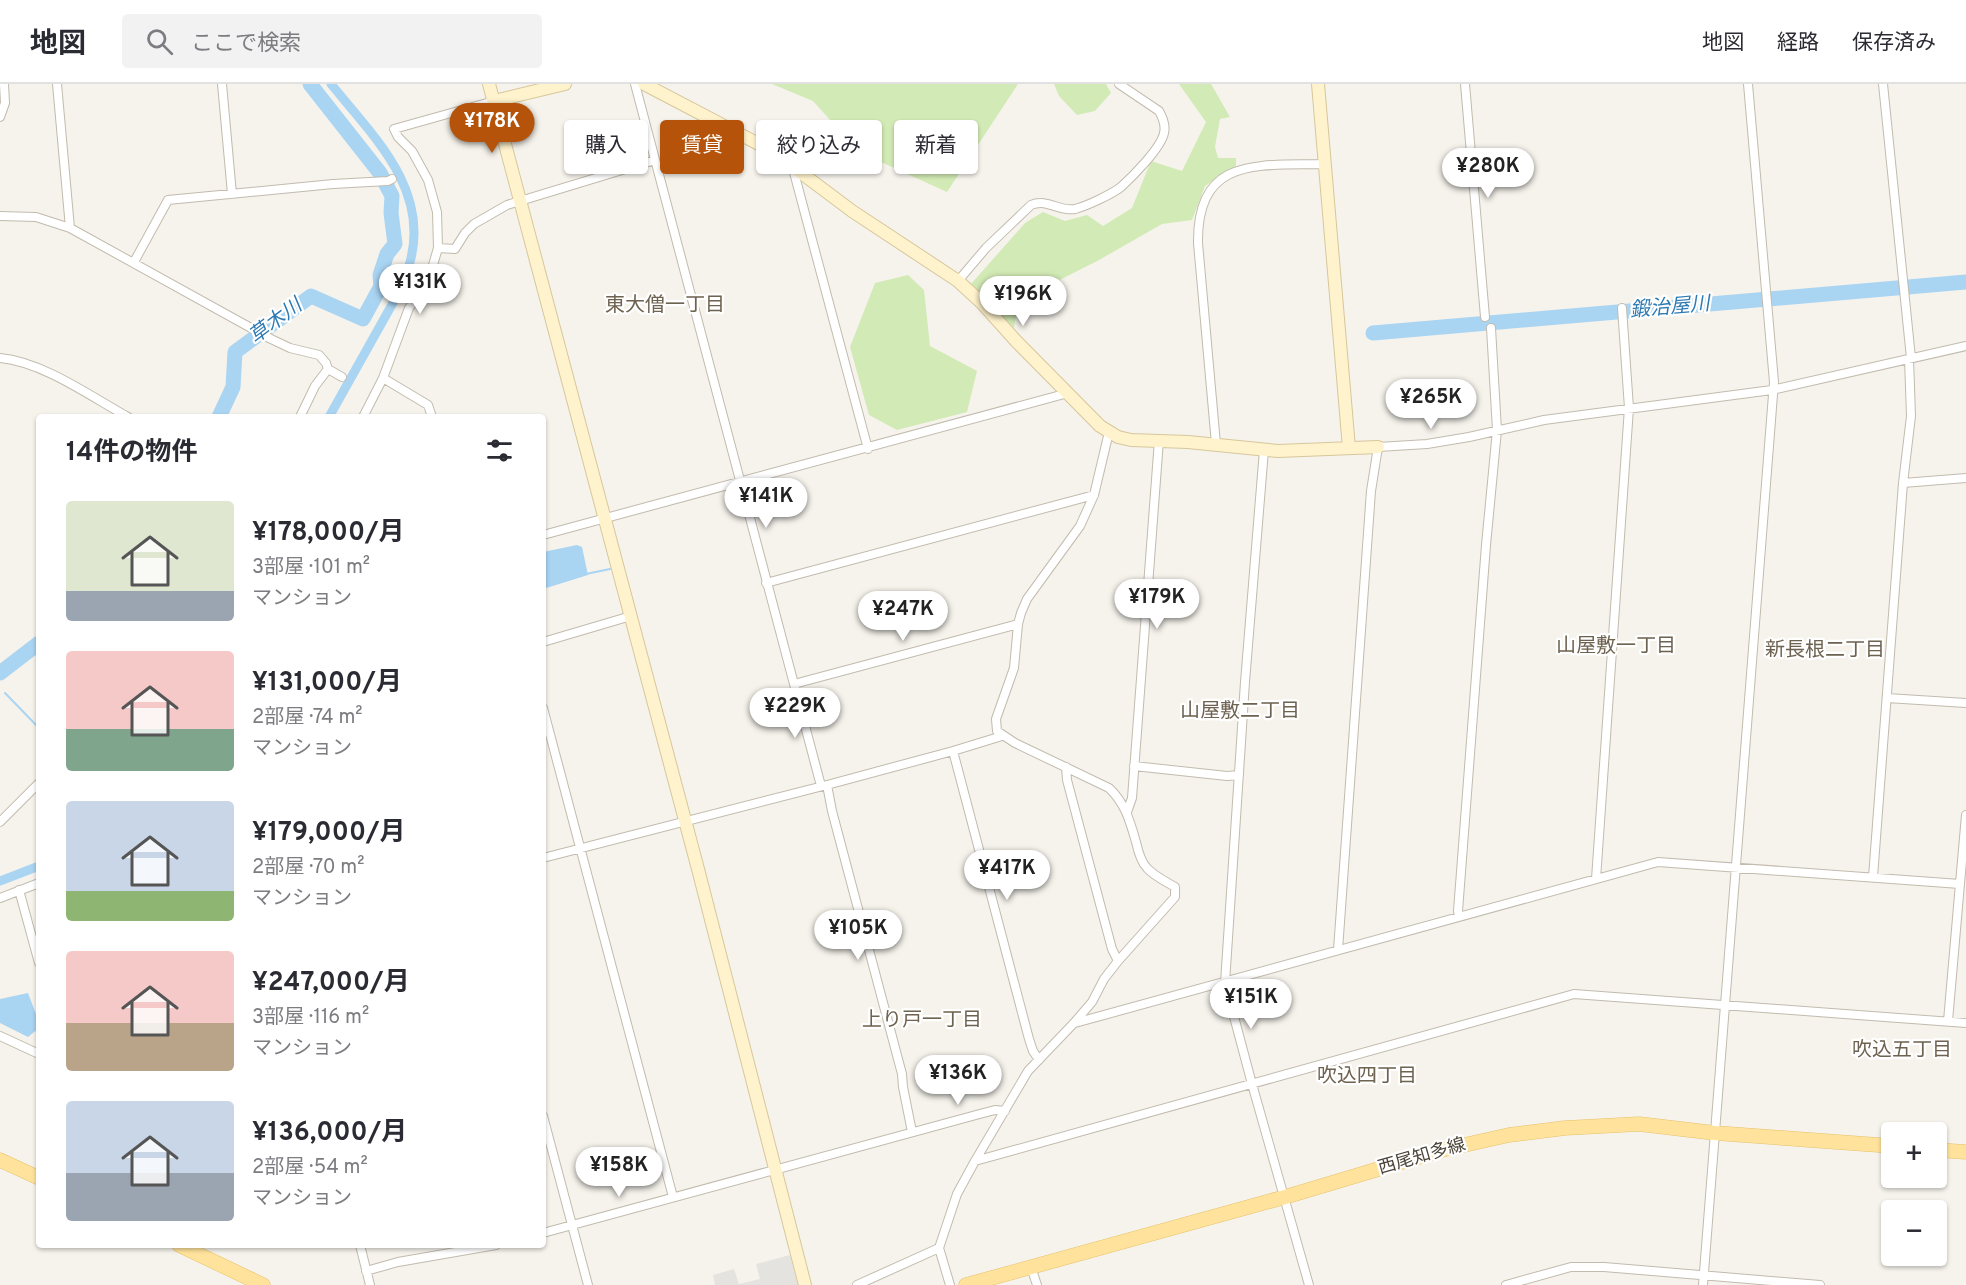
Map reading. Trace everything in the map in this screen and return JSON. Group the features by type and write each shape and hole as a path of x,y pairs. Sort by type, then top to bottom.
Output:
{"main road":[{"name":"西尾知多線","path":"966,1285 1285,1197 1442,1150 1509,1135 1565,1128 1639,1124 1881,1145"},
{"path":"1947,1150 1966,1152"},
{"path":"0,1160 36,1177"},
{"path":"185,1248 263,1285"}],"street":[{"path":"0,117 5,103 4,84"},
{"path":"57,84 70,228"},
{"path":"222,84 232,194"},
{"path":"489,84 806,1285"},
{"path":"365,414 383,378 409,308 428,282 438,248 437,212 428,180 412,151 398,137 394,129 565,84"},
{"path":"635,84 766,583 832,812 902,1074 912,1132"},
{"path":"644,84 756,143"},
{"path":"958,281 986,248 1031,205 1045,202 1062,208 1074,209 1088,204 1121,187 1158,146 1165,127 1159,111 1119,84"},
{"path":"1318,84 1349,448"},
{"path":"1465,84 1485,317"},
{"path":"1703,1281 1774,382 1748,84"},
{"path":"1873,877 1903,483 1911,416 1910,358 1883,84"},
{"path":"438,248 455,249 465,232 474,224 485,216 519,200 655,160"},
{"path":"1216,444 1198,243 1200,212 1207,195 1219,180 1228,174 1253,166 1325,164"},
{"path":"794,174 868,449"},
{"path":"804,174 852,211 958,281 1100,426 1131,440 1216,444 1278,451 1427,444 1544,420 1772,390 1966,346"},
{"path":"134,262 168,200 392,179"},
{"path":"0,216 36,217 70,228 271,339 290,348 319,355 328,369 342,377"},
{"path":"1596,879 1629,408 1622,311"},
{"path":"1459,916 1486,545 1497,430 1491,328"},
{"path":"0,358 27,363 44,370 124,414"},
{"path":"301,414 315,386 328,369"},
{"path":"383,378 428,405 431,414"},
{"path":"546,534 868,449 1068,393"},
{"path":"950,1285 939,1248 957,1194 975,1161 1029,1071 1092,1002 1104,979 1118,961 1175,897 1174,887 1145,867 1127,812 1118,796 1109,788 1002,736 997,731 996,719 1014,668 1018,624 1027,599 1080,526 1094,495 1109,432"},
{"path":"1127,812 1132,798 1159,440"},
{"path":"1338,950 1371,491 1378,447"},
{"path":"1264,450 1225,983 1309,1285"},
{"path":"1903,483 1966,478"},
{"path":"766,583 1094,495"},
{"path":"546,641 631,616"},
{"path":"795,684 1018,624"},
{"path":"1887,698 1966,703"},
{"path":"546,719 673,1197"},
{"path":"546,857 824,786 1002,736"},
{"path":"953,751 1029,1039 1039,1060"},
{"path":"1134,766 1227,776 1239,775"},
{"path":"1066,767 1067,780 1112,949 1118,961"},
{"path":"0,822 36,786"},
{"path":"1948,1021 1966,815"},
{"path":"1074,1023 1658,862 1960,884"},
{"path":"0,898 36,884"},
{"path":"20,890 36,951"},
{"path":"975,1161 1574,994 1966,1023"},
{"path":"0,1036 36,1053"},
{"path":"546,1232 995,1110 1005,1112"},
{"path":"546,1127 588,1285"},
{"path":"361,1248 370,1285"},
{"path":"366,1271 468,1248"},
{"path":"857,1285 939,1248"},
{"path":"1031,1267 1036,1285"},
{"path":"1506,1285 1571,1267 1604,1267 1703,1281 1820,1285"}],"green space":[{"path":"772,84 1018,84 978,145 978,120 894,120 894,168 882,162 882,120 830,120 813,101"},
{"path":"1054,84 1106,84 1111,93 1095,111 1077,115 1059,96"},
{"path":"1179,84 1211,84 1230,117 1220,119 1215,147 1218,158 1236,158 1236,166 1205,186 1192,220 1162,224 1099,260 1018,301 1014,328 971,284 1025,223 1043,212 1065,221 1087,215 1103,226 1132,208 1151,161 1182,171 1206,122"},
{"path":"907,174 959,174 947,192"},
{"path":"908,275 924,290 930,346 977,371 967,412 897,430 869,415 850,347 875,283"}],"shaded area":[{"path":"790,1255 798,1285 715,1285 713,1275 734,1269 739,1284 760,1279 756,1264"}],"water":[{"path":"577,545 582,547 588,575 546,588 546,551"},
{"path":"28,993 36,1014 36,1030 28,1037 0,1023 0,999"}],"waterway":[{"name":"草木川","path":"220,414 233,387 235,352 311,296 363,319 381,286 380,275 387,254 395,244 391,213 392,196 380,173 310,84"},
{"path":"331,84 364,123 394,165 405,187 412,211 414,236 409,267 401,287 331,414"},
{"name":"鍛治屋川","path":"1373,333 1966,282"},
{"path":"586,574 610,569"},
{"name":"草木川","path":"0,673 36,645"},
{"path":"5,693 36,725"},
{"path":"0,881 36,867"}],"district":[{"name":"東大僧一丁目","path":"665,306"},
{"name":"山屋敷一丁目","path":"1616,647"},
{"name":"新長根二丁目","path":"1825,651"},
{"name":"山屋敷二丁目","path":"1240,712"},
{"name":"上り戸一丁目","path":"922,1021"},
{"name":"吹込五丁目","path":"1902,1051"},
{"name":"吹込四丁目","path":"1367,1077"}]}
